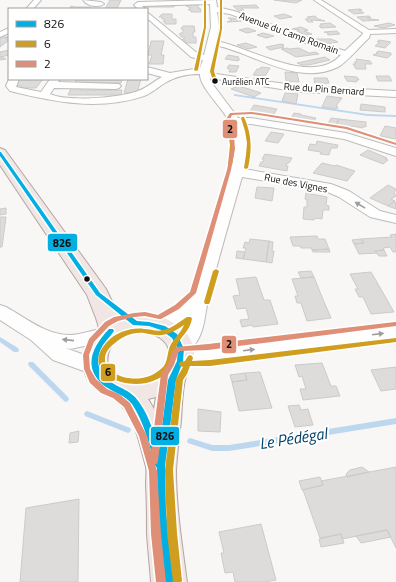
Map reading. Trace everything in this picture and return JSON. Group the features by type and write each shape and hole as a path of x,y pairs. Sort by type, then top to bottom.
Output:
{"main road":[{"path":"0,153 98,294 108,318 108,333"},
{"path":"98,294 136,323"},
{"path":"169,582 164,534 161,470 170,391 179,359 177,338 170,331 160,326 144,322 136,323 118,327 108,333 98,345 94,356 95,367 100,376 108,384 120,389 135,391 150,389 163,383 179,359"},
{"path":"120,389 133,400 142,414 150,433 161,470"}],"street":[{"path":"30,8 38,0"},
{"path":"86,0 89,3 101,4"},
{"path":"317,0 367,32 396,31"},
{"name":"Avenue du Camp Romain","path":"141,8 137,5 138,4 213,4 334,51 347,54 366,36 367,32"},
{"path":"179,359 196,324 200,298 237,172 241,149 240,133 235,121 206,82 204,73 215,27 213,4"},
{"path":"148,15 194,55 207,58"},
{"path":"211,42 225,44 286,66 303,69 327,68 335,65 347,54"},
{"path":"148,70 170,76"},
{"name":"Rue du Pin Bernard","path":"170,76 204,73 300,89 396,94"},
{"path":"13,80 10,86 13,88 44,95 48,98 87,101 122,98 140,94 153,88 170,76"},
{"path":"44,95 54,82 116,86"},
{"path":"235,121 251,121 346,136 396,152"},
{"name":"Rue des Vignes","path":"237,172 326,187 344,194 375,214 396,219"},
{"path":"160,326 181,314 200,298"},
{"path":"0,311 38,335 60,354 95,367"},
{"path":"179,359 396,332"},
{"path":"38,335 70,342 108,333"}],"building":[{"path":"110,0 121,0 117,8 106,8"},
{"path":"274,0 302,0 296,3"},
{"path":"175,4 174,7 141,7 142,5"},
{"path":"188,4 198,4 198,8 200,8 201,12 191,12 191,10 188,10 191,8 186,6"},
{"path":"256,5 259,8 241,8 244,10 239,11 233,6"},
{"path":"71,6 91,7 90,8 70,8"},
{"path":"360,9 362,10 359,10 364,13 354,14 348,10"},
{"path":"162,14 172,14 172,19 176,19 176,24 165,24 165,21 163,22 165,19 159,17"},
{"path":"284,14 292,17 280,19 274,16"},
{"path":"315,16 318,19 325,21 311,20 313,22 308,22 305,19 309,19 307,17"},
{"path":"369,16 371,18 367,18 379,20 363,21 357,17"},
{"path":"228,18 243,21 227,22 232,20"},
{"path":"330,23 336,27 321,28 319,26 322,26 320,24"},
{"path":"389,23 395,25 383,28 374,26"},
{"path":"183,26 194,26 195,32 193,32 193,37 196,37 196,43 185,43 185,40 182,40 185,37 181,37 179,34 183,32 183,29 181,29"},
{"path":"301,27 308,30 304,31 312,34 305,35 297,31 299,30 292,29"},
{"path":"248,28 256,31 247,33 239,30"},
{"path":"337,31 340,34 328,35 328,33 324,32"},
{"path":"263,33 274,36 266,38 257,35"},
{"path":"3,37 8,37 5,38 8,41 0,47 0,39"},
{"path":"316,39 331,39 338,42 329,44"},
{"path":"379,40 391,42 385,48 375,46 380,42 377,42"},
{"path":"151,41 164,41 161,55 164,55 163,64 149,64 152,55 148,55"},
{"path":"246,43 257,47 248,49 237,45"},
{"path":"281,44 284,45 282,46 284,47 270,50 266,47"},
{"path":"299,48 309,53 315,52 319,54 296,57 281,49"},
{"path":"8,50 8,55 1,57 6,59 0,60 0,52"},
{"path":"378,51 391,53 391,55 387,58 373,55 378,53 376,53"},
{"path":"228,55 239,57 237,59 240,59 238,61 225,59"},
{"path":"325,57 330,60 309,65 297,63"},
{"path":"356,59 370,61 372,64 365,64 366,69 356,69 353,64 356,64 354,62 357,62"},
{"path":"229,65 239,66 236,72 229,72 230,70 227,68"},
{"path":"261,67 270,68 265,76 253,75 257,69 260,69"},
{"path":"285,72 297,73 299,82 286,81"},
{"path":"344,76 357,77 359,80 356,80 357,82 347,81"},
{"path":"376,76 389,76 392,81 378,81"},
{"path":"314,78 327,78 329,83 315,84"},
{"path":"18,80 42,80 36,88 21,88 22,86 14,86"},
{"path":"76,80 122,80 121,83 75,83"},
{"path":"128,80 141,80 137,93 124,93"},
{"path":"72,86 82,86 80,90 122,90 121,95 68,95"},
{"path":"238,86 261,93 254,97 231,89"},
{"path":"285,93 298,94 296,104 282,101"},
{"path":"327,96 342,98 336,106 338,107 337,109 322,107"},
{"path":"361,104 385,107 385,112 360,110"},
{"path":"254,105 277,109 272,117 255,114 250,111"},
{"path":"294,113 316,118 314,121 311,120 309,124 290,120"},
{"path":"331,118 339,119 336,125 328,124"},
{"path":"339,119 366,122 366,127 364,126 363,128 352,126 351,128 336,125"},
{"path":"385,126 396,128 396,139 380,136"},
{"path":"271,132 284,134 278,143 265,141"},
{"path":"317,141 338,145 337,148 331,148 329,155 308,150 310,144 316,145"},
{"path":"368,150 387,158 385,159 388,160 383,164 360,155"},
{"path":"265,154 292,158 289,163 287,163 287,171 259,166 264,160 262,159"},
{"path":"322,163 336,165 355,171 347,181 313,173"},
{"path":"388,185 396,189 394,193 396,196 391,199 395,201 388,206 370,198"},
{"path":"257,187 274,188 272,201 255,198"},
{"path":"306,193 327,197 326,205 329,206 329,210 323,210 322,219 303,219 304,207 307,207 307,200 305,199"},
{"path":"395,201 396,209 388,206"},
{"path":"6,208 6,214 0,215 0,209"},
{"path":"0,217 6,217 2,247 0,247"},
{"path":"396,234 396,252 393,252 390,247 383,248 384,250 375,251 377,253 359,254 354,244 364,243 361,239 392,237 390,235"},
{"path":"317,236 318,239 325,239 329,249 312,250 311,248 293,246 290,237"},
{"path":"250,239 269,241 266,262 243,259 246,248 243,248 245,242 249,243"},
{"path":"361,239 364,243 354,244 352,240"},
{"path":"269,241 273,242 272,251 274,251 272,263 266,262"},
{"path":"329,249 330,252 313,252 312,250"},
{"path":"384,250 387,256 379,256 375,251"},
{"path":"237,251 245,252 243,259 236,258"},
{"path":"311,271 314,277 301,278 298,272"},
{"path":"371,272 394,312 371,314 363,297 359,297 355,289 358,289 350,274"},
{"path":"256,277 264,300 270,300 278,324 242,327 240,320 249,319 246,308 237,309 233,296 240,295 236,279"},
{"path":"314,277 331,318 307,321 301,303 297,303 295,296 298,296 292,279"},
{"path":"322,363 331,386 336,386 340,396 303,400 300,389 306,389 302,376 299,377 295,365"},
{"path":"396,367 396,389 381,391 371,370"},
{"path":"260,372 272,408 239,411 232,382 247,380 245,373"},
{"path":"245,373 247,380 232,382 230,375"},
{"path":"299,405 301,410 308,409 313,425 295,427 288,406"},
{"path":"198,409 221,412 220,432 198,431"},
{"path":"79,431 78,442 69,443 70,433"},
{"path":"362,467 369,472 347,477 346,474 350,470"},
{"path":"396,467 396,548 387,530 342,539 341,534 320,538 303,490 323,485 321,481"},
{"path":"320,477 323,485 302,490 299,481"},
{"path":"79,499 78,582 20,582 26,508"},
{"path":"261,524 276,580 265,582 235,582 233,572 225,573 221,553 224,553 219,532"},
{"path":"387,530 391,537 361,543 356,536"},
{"path":"341,534 344,543 321,547 319,539"}],"waterway":[{"path":"235,95 368,115 396,116"},
{"name":"Le Pédégal","path":"0,339 16,350"},
{"name":"Le Pédégal","path":"31,364 66,399"},
{"name":"Le Pédégal","path":"87,414 128,430"},
{"name":"Le Pédégal","path":"190,441 212,448 229,448 396,421"}],"transit line":[{"name":"6","path":"215,81 212,71 221,29 221,0"},
{"name":"6","path":"196,70 205,27 205,1"},
{"name":"2","path":"161,582 156,534 153,471 143,436 127,405 116,396 104,391 93,381 87,369 86,355 91,341 107,324 116,319 145,314 159,317 177,307 193,293 229,170 233,149 232,135 227,121 231,114 252,113 347,128 396,144"},
{"name":"6","path":"243,118 249,137 246,168"},
{"name":"6","path":"228,126 232,145 230,165"},
{"name":"826","path":"0,153 98,294 135,323"},
{"name":"6","path":"207,302 216,271"},
{"name":"6","path":"189,319 187,327 174,345 167,367 154,378 142,382 129,381 116,378 107,372 102,363 102,354 114,340 130,332 166,332 189,319"},
{"name":"826","path":"135,323 149,324 163,328 175,336 181,349 180,361 172,380 161,466 162,512 169,582"},
{"name":"2","path":"154,461 165,374 171,365 175,352 178,349 208,347 395,324"},
{"name":"826","path":"111,331 100,344 97,351 95,358 97,372 101,379 132,399 139,409 152,440 159,465"},
{"name":"6","path":"182,364 210,363 396,340"},
{"name":"6","path":"177,581 172,533 169,470 180,379 185,372 190,358"}],"place":[{"name":"Aurélien ATC","path":"215,81"}]}
